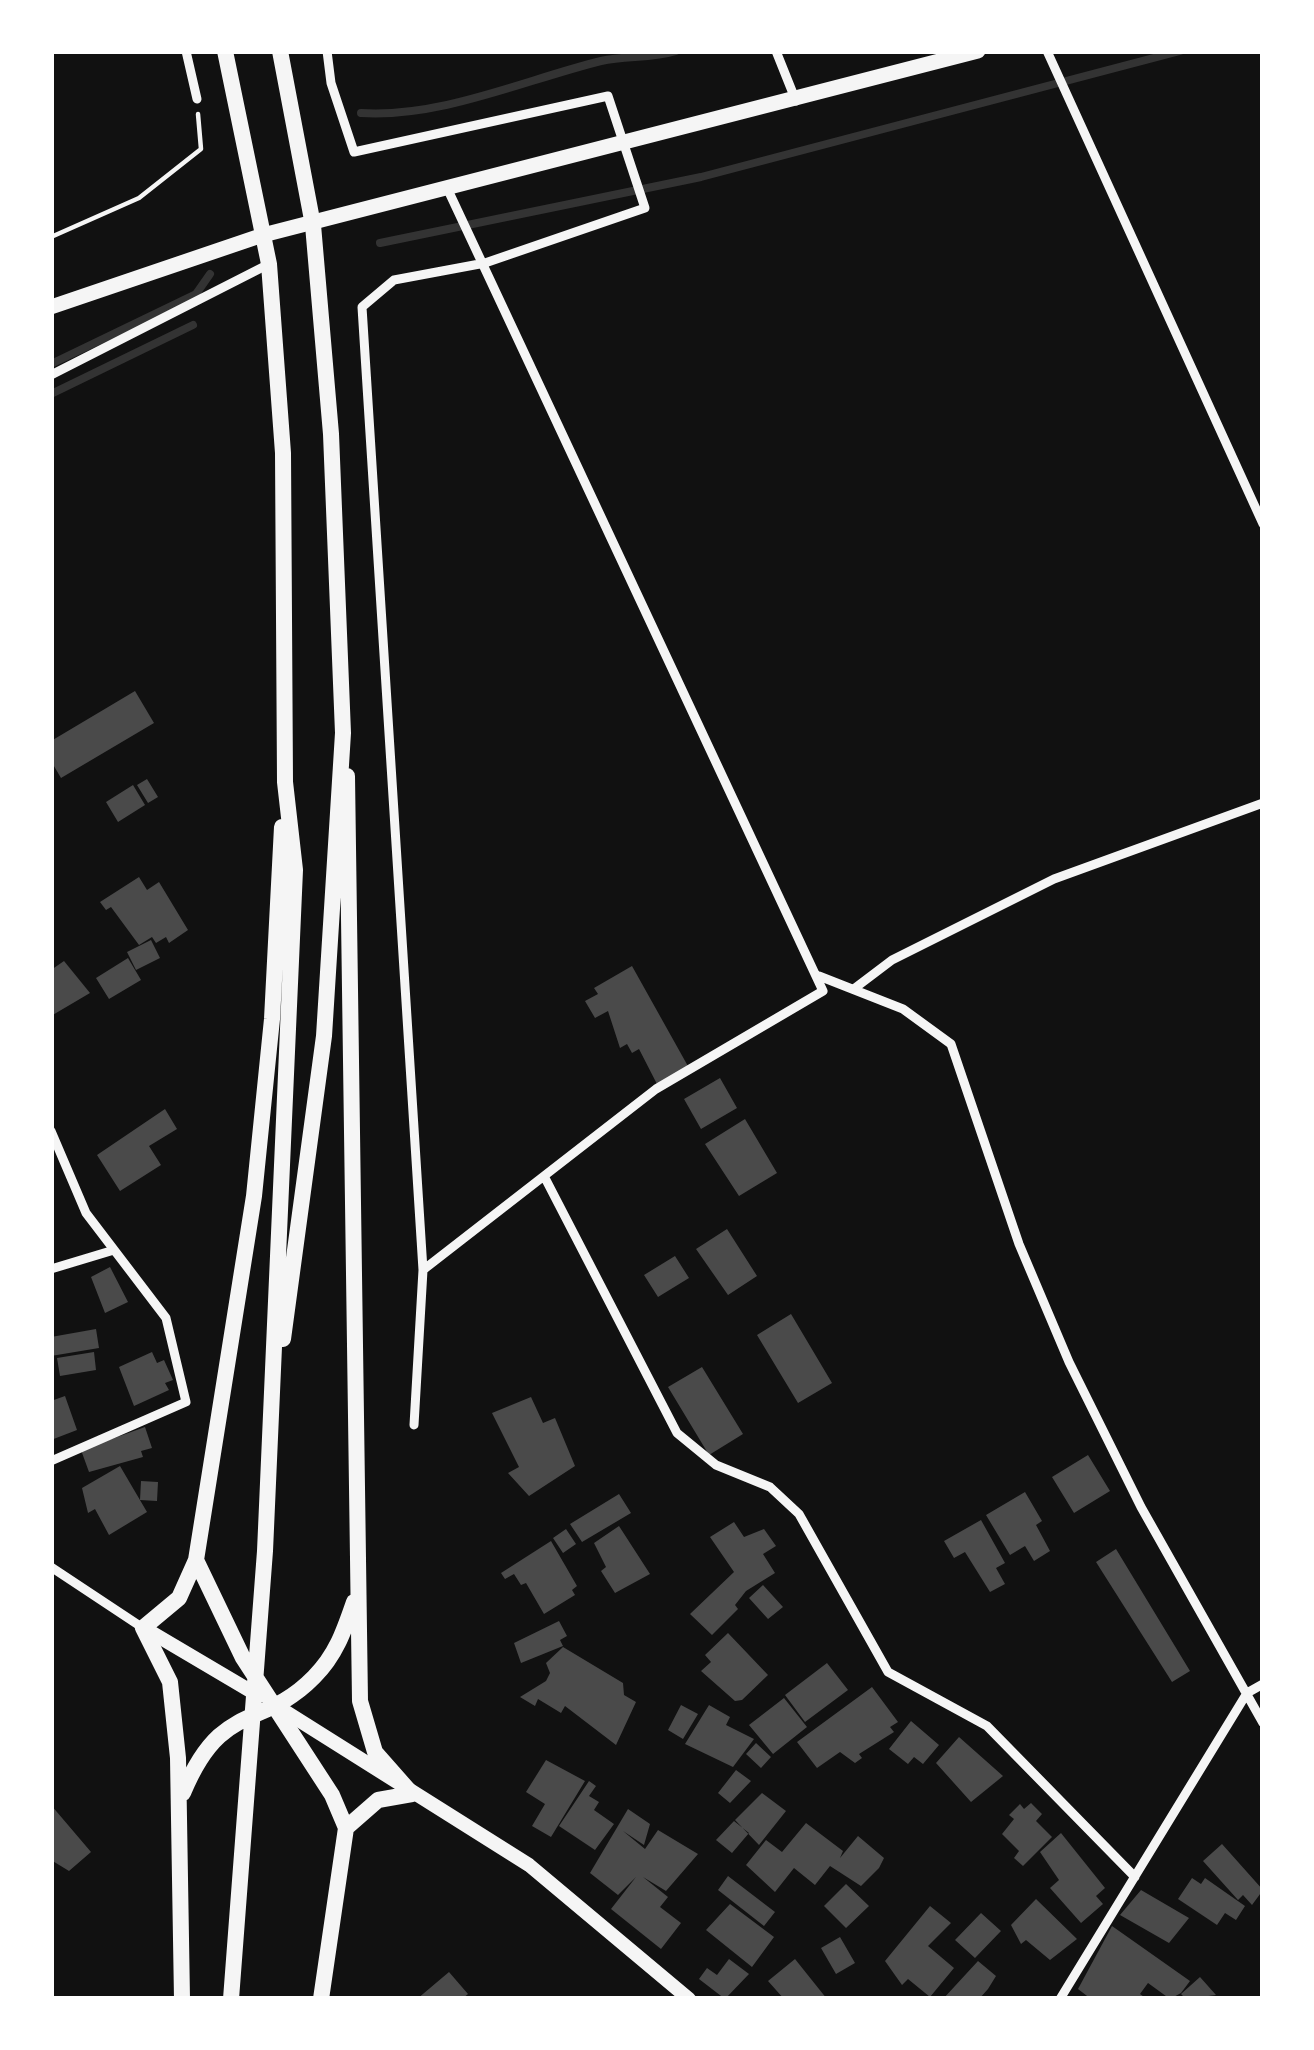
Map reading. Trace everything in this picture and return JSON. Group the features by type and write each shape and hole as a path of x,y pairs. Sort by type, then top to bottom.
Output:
{"highway":[{"path":"182,1999 181,1800 170,1682 143,1628 179,1598 196,1560 254,1196 272,1018 285,782 283,452 269,264 225,51"},
{"path":"280,51 313,225 332,434 351,825 360,1700 374,1752 412,1794"},
{"path":"273,1405 324,1036 343,733"},
{"path":"231,1999 273,1405 295,870 285,782"},
{"path":"196,1560 212,1603 313,1764 346,1828 321,1999"},
{"path":"181,1800 197,1759 213,1739 311,1682 338,1650 358,1591"},
{"path":"346,1828 378,1800 412,1794"}],"main road":[{"path":"51,307 263,235 978,51"},
{"path":"143,1628 529,1865 689,1999"}],"street":[{"path":"186,51 197,99"},
{"path":"327,51 331,83 354,152 608,96 644,208 485,263 394,280 362,308 423,1270 414,1426"},
{"path":"776,51 796,101"},
{"path":"1047,51 1263,524"},
{"path":"423,1270 656,1089 823,992 448,190"},
{"path":"51,374 269,264"},
{"path":"855,988 892,960 1054,879 1263,803"},
{"path":"819,976 903,1009 951,1044 1019,1244 1069,1362 1141,1508 1263,1723"},
{"path":"51,1131 69,1182 166,1318 186,1402 51,1461"},
{"path":"544,1176 677,1433 716,1465 770,1487 799,1514 888,1672 987,1726 1135,1877"},
{"path":"51,1269 114,1250"},
{"path":"51,1567 143,1628"},
{"path":"1060,1999 1247,1693 1263,1684"}],"path":[{"path":"51,237 139,198 201,149 197,99"}],"building":[{"path":"135,691 154,723 61,778 51,761 51,741"},
{"path":"147,779 158,797 148,803 137,785"},
{"path":"133,785 145,805 118,822 106,802"},
{"path":"139,877 147,890 159,882 188,930 169,943 166,937 156,943 152,937 139,945 111,907 106,910 100,902"},
{"path":"151,940 160,958 136,970 127,952"},
{"path":"128,958 141,980 109,999 96,978"},
{"path":"64,961 90,993 51,1016 51,970"},
{"path":"632,966 689,1068 658,1086 639,1049 632,1053 627,1044 620,1048 608,1011 595,1018 585,1001 598,994 594,988"},
{"path":"720,1078 737,1108 701,1129 684,1099"},
{"path":"165,1109 177,1129 149,1146 161,1165 120,1191 97,1155"},
{"path":"745,1119 777,1173 739,1196 705,1144"},
{"path":"727,1229 757,1276 728,1295 696,1249"},
{"path":"675,1256 689,1278 658,1297 644,1275"},
{"path":"110,1267 128,1302 105,1313 91,1277"},
{"path":"791,1314 832,1383 798,1403 757,1335"},
{"path":"96,1329 99,1348 51,1356 51,1337"},
{"path":"94,1352 96,1370 60,1376 57,1358"},
{"path":"152,1352 157,1363 164,1360 173,1380 165,1383 169,1390 134,1406 119,1367"},
{"path":"702,1367 743,1434 709,1455 668,1387"},
{"path":"65,1396 77,1430 51,1440 51,1401"},
{"path":"531,1397 543,1423 555,1418 575,1466 529,1496 508,1473 519,1467 492,1413"},
{"path":"145,1427 152,1448 141,1451 143,1457 89,1472 81,1450"},
{"path":"1088,1455 1110,1491 1074,1513 1052,1477"},
{"path":"120,1466 147,1512 109,1535 95,1509 88,1513 82,1488"},
{"path":"141,1481 158,1482 157,1501 140,1500"},
{"path":"1025,1492 1042,1521 1036,1525 1050,1551 1034,1561 1025,1546 1010,1555 986,1515"},
{"path":"619,1494 631,1513 582,1542 570,1524"},
{"path":"981,1520 1005,1563 996,1568 1005,1584 990,1592 965,1552 954,1558 944,1541"},
{"path":"734,1522 744,1537 764,1529 776,1546 763,1554 775,1573 746,1591 735,1605 738,1609 712,1635 690,1614 734,1572 710,1537"},
{"path":"619,1526 650,1574 615,1593 601,1571 606,1567 594,1543"},
{"path":"566,1529 576,1544 563,1553 553,1538"},
{"path":"551,1541 577,1586 572,1590 575,1595 544,1614 526,1583 521,1585 514,1574 505,1579 501,1573"},
{"path":"1116,1549 1190,1671 1172,1682 1096,1562"},
{"path":"763,1585 783,1607 768,1619 749,1598"},
{"path":"559,1621 567,1636 560,1640 563,1646 521,1663 514,1643"},
{"path":"728,1633 768,1675 742,1700 735,1701 701,1671 711,1662 705,1655"},
{"path":"563,1647 623,1683 624,1695 636,1702 616,1745 565,1706 561,1713 538,1699 535,1706 520,1697 546,1681 550,1673 546,1663"},
{"path":"827,1663 848,1690 805,1722 785,1695"},
{"path":"872,1687 898,1722 890,1727 894,1732 859,1754 862,1758 855,1763 840,1752 817,1768 797,1742"},
{"path":"784,1698 807,1727 773,1754 749,1725"},
{"path":"681,1705 698,1714 683,1739 668,1730"},
{"path":"709,1705 730,1717 726,1725 754,1739 733,1767 685,1744"},
{"path":"911,1721 939,1745 923,1764 914,1757 908,1764 889,1749"},
{"path":"959,1737 1003,1776 971,1802 936,1763"},
{"path":"756,1743 771,1757 761,1768 746,1754"},
{"path":"546,1760 585,1781 551,1837 532,1826 545,1804 526,1792"},
{"path":"736,1770 751,1781 730,1803 718,1793"},
{"path":"589,1781 596,1786 589,1796 599,1802 594,1810 614,1824 595,1850 559,1826"},
{"path":"762,1793 786,1811 759,1845 735,1820"},
{"path":"1031,1803 1042,1814 1036,1821 1052,1837 1023,1866 1014,1858 1019,1851 1002,1834 1014,1819 1009,1815 1020,1804 1024,1809"},
{"path":"51,1805 91,1852 69,1871 51,1860"},
{"path":"628,1809 650,1824 644,1845 623,1831 645,1849 658,1830 698,1854 666,1891 643,1877 668,1897 660,1907 681,1923 661,1949 611,1909 636,1877 618,1895 590,1873"},
{"path":"734,1821 749,1833 732,1853 716,1840"},
{"path":"806,1823 843,1851 840,1858 858,1836 884,1858 879,1868 861,1886 830,1866 815,1885 794,1868 775,1892 746,1865 766,1840 782,1852"},
{"path":"1061,1833 1105,1888 1096,1896 1103,1904 1081,1923 1050,1888 1059,1880 1040,1852"},
{"path":"1222,1844 1263,1890 1252,1905 1243,1895 1238,1900 1203,1861"},
{"path":"728,1876 775,1912 764,1926 718,1890"},
{"path":"1192,1878 1201,1884 1205,1878 1245,1906 1236,1920 1225,1913 1217,1925 1178,1899"},
{"path":"846,1884 869,1906 846,1928 824,1906"},
{"path":"1141,1890 1189,1918 1169,1943 1120,1915"},
{"path":"1036,1899 1077,1939 1050,1960 1026,1940 1021,1944 1011,1925"},
{"path":"730,1904 774,1937 752,1967 706,1930"},
{"path":"930,1906 951,1923 928,1946 954,1968 930,1997 908,1979 902,1985 885,1961"},
{"path":"981,1913 1001,1931 975,1958 955,1940"},
{"path":"1112,1926 1190,1981 1181,1993 1170,1999 1148,1983 1140,1994 1147,1999 1091,1999 1078,1989"},
{"path":"840,1937 855,1963 836,1974 821,1948"},
{"path":"729,1959 749,1974 725,1999 699,1979 707,1968 717,1975"},
{"path":"795,1959 827,1999 784,1999 768,1981"},
{"path":"978,1961 996,1976 979,1999 943,1999"},
{"path":"449,1972 468,1994 462,1999 417,1999"},
{"path":"1200,1977 1216,1995 1186,1999 1181,1994"}],"waterway":[{"path":"361,113 452,104 601,61 676,51"},
{"path":"380,243 701,177 1180,51"},
{"path":"51,364 196,294 210,274"},
{"path":"51,394 193,325"}]}
